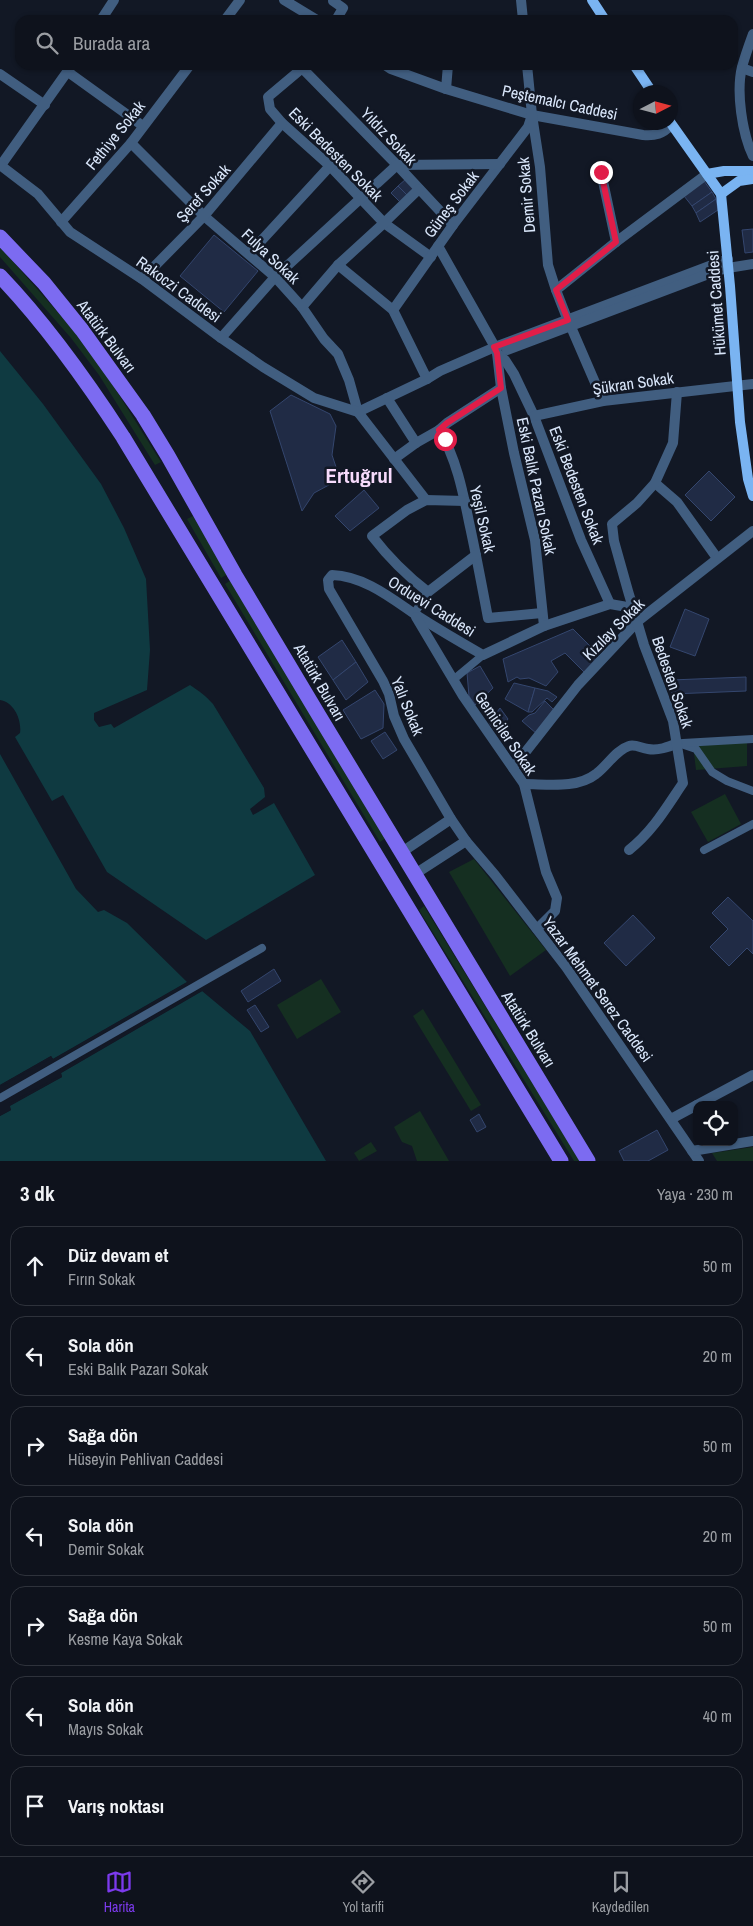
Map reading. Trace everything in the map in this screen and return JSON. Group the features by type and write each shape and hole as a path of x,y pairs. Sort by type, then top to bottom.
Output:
{"main road":[{"path":"592,0 602,15"},
{"path":"637,70 647,85"},
{"name":"Hükümet Caddesi","path":"675,130 721,194 744,454 753,496"},
{"path":"707,174 753,171"},
{"path":"721,194 739,181 753,179"},
{"name":"Atatürk Bulvarı","path":"0,237 44,283 82,330 143,415 235,575 588,1161"},
{"path":"0,276 23,300 77,368 123,436 561,1161"},
{"path":"382,865 402,852"},
{"path":"394,886 414,874"}],"street":[{"path":"104,15 114,0"},
{"path":"229,15 240,0"},
{"path":"334,0 333,2 343,8 339,15"},
{"path":"521,0 522,15"},
{"path":"288,1 309,15"},
{"path":"753,34 742,68 740,85 740,103 746,138 753,156"},
{"path":"742,68 753,72"},
{"path":"0,165 69,70"},
{"path":"73,70 143,126"},
{"name":"Fethiye Sokak","path":"61,222 130,143 186,70"},
{"name":"Eski Bedesten Sokak","path":"300,70 268,97 270,109 282,123 330,166 384,223 432,257"},
{"name":"Yıldız Sokak","path":"307,70 453,225"},
{"name":"Peştemalcı Caddesi","path":"397,70 446,90 532,115 643,135 653,136 665,130"},
{"path":"446,90 448,70"},
{"name":"Demir Sokak","path":"528,70 540,168 548,265 569,323 603,401"},
{"path":"0,74 44,106"},
{"name":"Güneş Sokak","path":"393,310 453,225 528,127 532,115"},
{"name":"Şeref Sokak","path":"142,279 204,216 282,123"},
{"name":"Fulya Sokak","path":"130,143 204,216 275,277 302,307 324,339 338,354 358,412"},
{"path":"221,338 275,277 397,165 500,164"},
{"name":"Rakoczi Caddesi","path":"0,165 38,194 61,222 81,240 142,279 221,338 314,398 358,412"},
{"path":"249,254 330,166"},
{"path":"601,172 616,242"},
{"path":"556,290 616,242 707,174"},
{"path":"302,307 338,265 419,189"},
{"name":"Eski Bedesten Sokak","path":"438,246 496,350 514,374 534,416 581,540 610,604"},
{"path":"426,500 358,412 440,371 496,350 719,270 728,264 753,264"},
{"path":"338,265 393,310 427,379"},
{"name":"Eski Balık Pazarı Sokak","path":"496,350 501,388 514,453 535,540 544,626"},
{"name":"Şükran Sokak","path":"534,416 603,401 753,384"},
{"path":"394,459 416,442 439,430 501,388"},
{"path":"677,392 672,443 654,483 676,502 717,558"},
{"path":"387,398 416,442"},
{"name":"Yeşil Sokak","path":"439,430 445,439 456,468 465,501 488,618 542,613"},
{"name":"Bedesten Sokak","path":"629,850 645,837 667,807 682,782 678,743 673,721 644,645 614,541 612,524 637,503 654,483"},
{"path":"428,592 405,574 388,557 372,536 392,520 426,500 465,501"},
{"name":"Kızılay Sokak","path":"513,768 578,685 638,621 753,531"},
{"path":"414,614 428,592 476,555"},
{"name":"Orduevi Caddesi","path":"328,580 332,576 353,579 393,597 414,614 484,655 544,626 610,604 633,608"},
{"name":"Yalı Sokak","path":"328,580 329,589 383,681 389,694 394,716 404,739 466,841"},
{"name":"Gemiciler Sokak","path":"414,614 453,680 524,784 546,872 557,898 555,911 537,929"},
{"path":"453,680 484,655"},
{"path":"524,784 557,785 588,780 624,748 631,745 649,750 662,749 678,743 753,739"},
{"path":"678,743 696,749 712,772 727,781 753,792"},
{"path":"402,852 451,819"},
{"path":"704,850 753,824"},
{"path":"414,874 466,841"},
{"name":"Yazar Mehmet Serez Caddesi","path":"466,841 537,929 586,996 699,1161"},
{"path":"0,1098 262,948"},
{"path":"704,1101 753,1075"},
{"path":"671,1119 693,1107"},
{"path":"692,1150 753,1141"}],"shaded area":[{"path":"0,247 76,333 104,371 161,462 155,465 99,375 71,338 0,257"},
{"path":"0,351 43,404 101,484 124,528 146,579 150,650 147,690 94,713 94,720 99,727 111,724 114,728 190,685 196,689 213,704 264,788 265,797 250,809 253,815 274,803 315,875 206,940 107,872 63,795 52,801 15,737 20,733 20,723 16,712 5,701 0,700"},
{"path":"193,516 228,574 221,578 187,519"},
{"path":"231,580 386,838 380,842 225,584"},
{"path":"747,742 747,766 696,770 693,745"},
{"path":"0,754 76,889 98,912 104,910 127,923 187,982 53,1059 51,1056 0,1085"},
{"path":"725,794 741,824 708,842 691,812"},
{"path":"474,859 546,950 510,976 449,872"},
{"path":"424,906 580,1161 574,1161 419,910"},
{"path":"321,979 341,1012 297,1039 277,1005"},
{"path":"202,991 250,1031 326,1161 0,1161 0,1116 11,1110 9,1106 62,1077 61,1073"},
{"path":"423,1009 481,1105 471,1111 413,1016"},
{"path":"420,1111 449,1161 417,1161 412,1146 402,1142 394,1127"},
{"path":"371,1142 377,1151 359,1161 354,1153"},
{"path":"753,1147 753,1161 717,1161 712,1153"}],"pier":[{"path":"189,981 188,984 54,1062 50,1059 0,1087 0,1085 51,1056 53,1059"},
{"path":"200,989 204,990 61,1073 62,1077 10,1106 11,1110 0,1116 0,1113 8,1109 8,1104 59,1076 59,1071"}],"building":[{"path":"406,179 416,189 409,197 398,186"},
{"path":"704,181 712,192 692,206 684,196"},
{"path":"398,186 409,197 402,204 391,193"},
{"path":"712,192 716,199 696,213 692,206"},
{"path":"716,199 718,210 700,222 696,213"},
{"path":"753,229 753,252 745,253 742,230"},
{"path":"214,235 258,271 224,312 180,276"},
{"path":"291,395 330,414 336,426 332,455 340,479 314,493 302,511 270,411"},
{"path":"709,471 735,497 711,521 685,495"},
{"path":"364,490 379,508 350,531 335,516"},
{"path":"685,609 709,619 695,656 670,647"},
{"path":"573,629 600,656 586,674 565,653 551,661 558,672 546,686 529,678 520,679 517,677 508,682 503,659"},
{"path":"342,640 356,662 333,680 318,657"},
{"path":"356,662 368,682 346,700 333,680"},
{"path":"480,666 493,688 475,705 469,696 467,673"},
{"path":"746,677 746,691 672,694 671,680"},
{"path":"514,683 535,688 528,712 505,699"},
{"path":"535,688 548,691 557,697 552,702 547,698 532,712 528,712"},
{"path":"375,690 384,704 383,728 361,739 343,710"},
{"path":"545,701 555,711 537,734 522,721 535,713"},
{"path":"500,708 508,719 497,733 489,723"},
{"path":"385,732 397,750 383,759 371,741"},
{"path":"728,897 753,921 753,954 747,948 729,966 710,947 728,929 712,913"},
{"path":"633,915 655,938 626,966 604,943"},
{"path":"274,969 281,981 248,1002 241,991"},
{"path":"255,1005 269,1027 261,1032 247,1010"},
{"path":"479,1114 486,1127 477,1132 470,1120"},
{"path":"657,1130 668,1150 648,1161 624,1161 619,1151"}],"district":[{"name":"Ertuğrul","path":"359,475"}],"route":[{"path":"445,439 439,430 501,388 497,353 494,347 568,320 556,290 616,242 601,172"}]}
